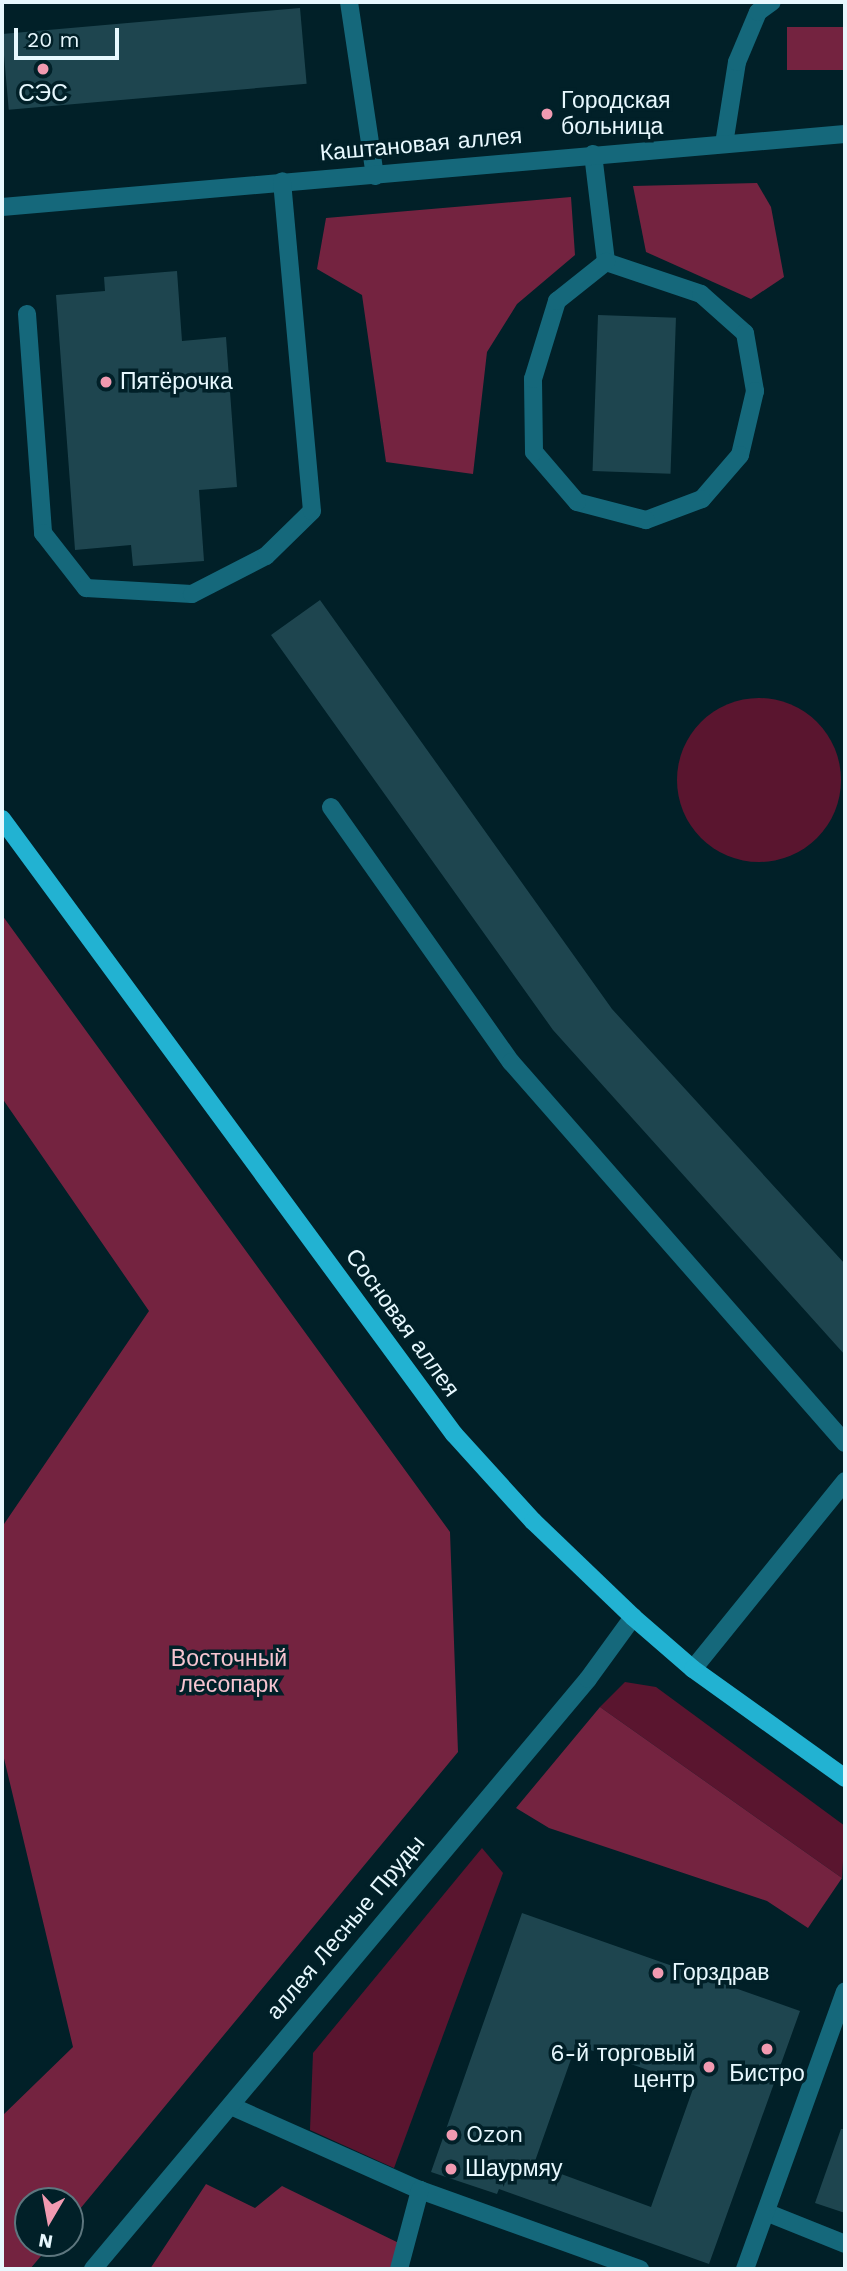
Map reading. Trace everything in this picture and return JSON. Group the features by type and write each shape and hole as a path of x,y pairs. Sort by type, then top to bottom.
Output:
{"main road":[{"name":"Сосновая аллея","path":"2,819 454,1434 533,1521 633,1617 693,1669 845,1778"}],"street":[{"path":"349,2 375,176"},
{"path":"724,144 737,62 758,12 772,2"},
{"name":"Каштановая аллея","path":"2,207 845,134"},
{"path":"593,154 606,262"},
{"path":"27,314 43,533 86,588 192,594 266,556 312,511 282,181"},
{"path":"606,262 701,294 745,333 755,391 740,455 702,499 646,520 577,502 534,452 533,379 557,301 606,262"},
{"path":"331,807 511,1062 845,1443"},
{"path":"693,1669 845,1481"},
{"name":"аллея Лесные Пруды","path":"93,2269 587,1679 633,1617"},
{"path":"745,2269 768,2213 845,1991"},
{"path":"231,2106 420,2190 640,2269"},
{"path":"399,2269 420,2190"},
{"path":"768,2213 845,2244"}],"shaded area":[{"path":"759,698 790,705 817,722 834,749 841,780 834,811 817,838 790,855 759,862 728,855 701,838 684,811 677,780 684,749 701,722 728,705"},
{"path":"625,1682 656,1687 845,1826 842,1878 600,1707"},
{"path":"482,1848 503,1873 394,2168 310,2130 313,2053"}],"green space":[{"path":"787,27 845,27 845,70 787,70"},
{"path":"757,183 771,207 784,277 751,299 646,252 633,186"},
{"path":"571,197 575,255 517,304 487,352 473,474 386,462 362,295 317,269 326,218"},
{"name":"Восточный лесопарк","path":"2,915 450,1532 458,1752 84,2204 84,2187 14,2187 14,2257 40,2257 30,2269 2,2269 2,2116 73,2047 2,1750 2,1527 149,1311 2,1098"},
{"path":"600,1707 842,1878 808,1928 767,1901 549,1828 516,1808"},
{"path":"206,2184 255,2208 282,2186 407,2247 398,2269 150,2269"}],"building":[{"path":"300,8 307,84 9,110 2,34"},
{"path":"177,271 182,341 226,337 237,487 199,490 204,561 133,566 131,545 75,550 56,295 105,291 104,277"},
{"path":"598,315 676,318 671,474 593,471"},
{"path":"320,600 612,1009 845,1264 845,1355 553,1030 271,635"},
{"name":"6-й торговый центр","path":"522,1913 800,2011 709,2264 499,2189 497,2194 431,2172","holes":["576,2045 694,2086 651,2207 534,2164"]},
{"path":"841,2129 845,2129 845,2213 815,2203"}],"place":[{"name":"СЭС","path":"43,69"},
{"name":"Городская больница","path":"547,114"},
{"name":"Пятёрочка","path":"106,382"},
{"name":"Горздрав","path":"658,1973"},
{"name":"Бистро","path":"767,2049"},
{"name":"6-й торговый центр","path":"709,2067"},
{"name":"Ozon","path":"452,2135"},
{"name":"Шаурмяу","path":"451,2169"}]}
